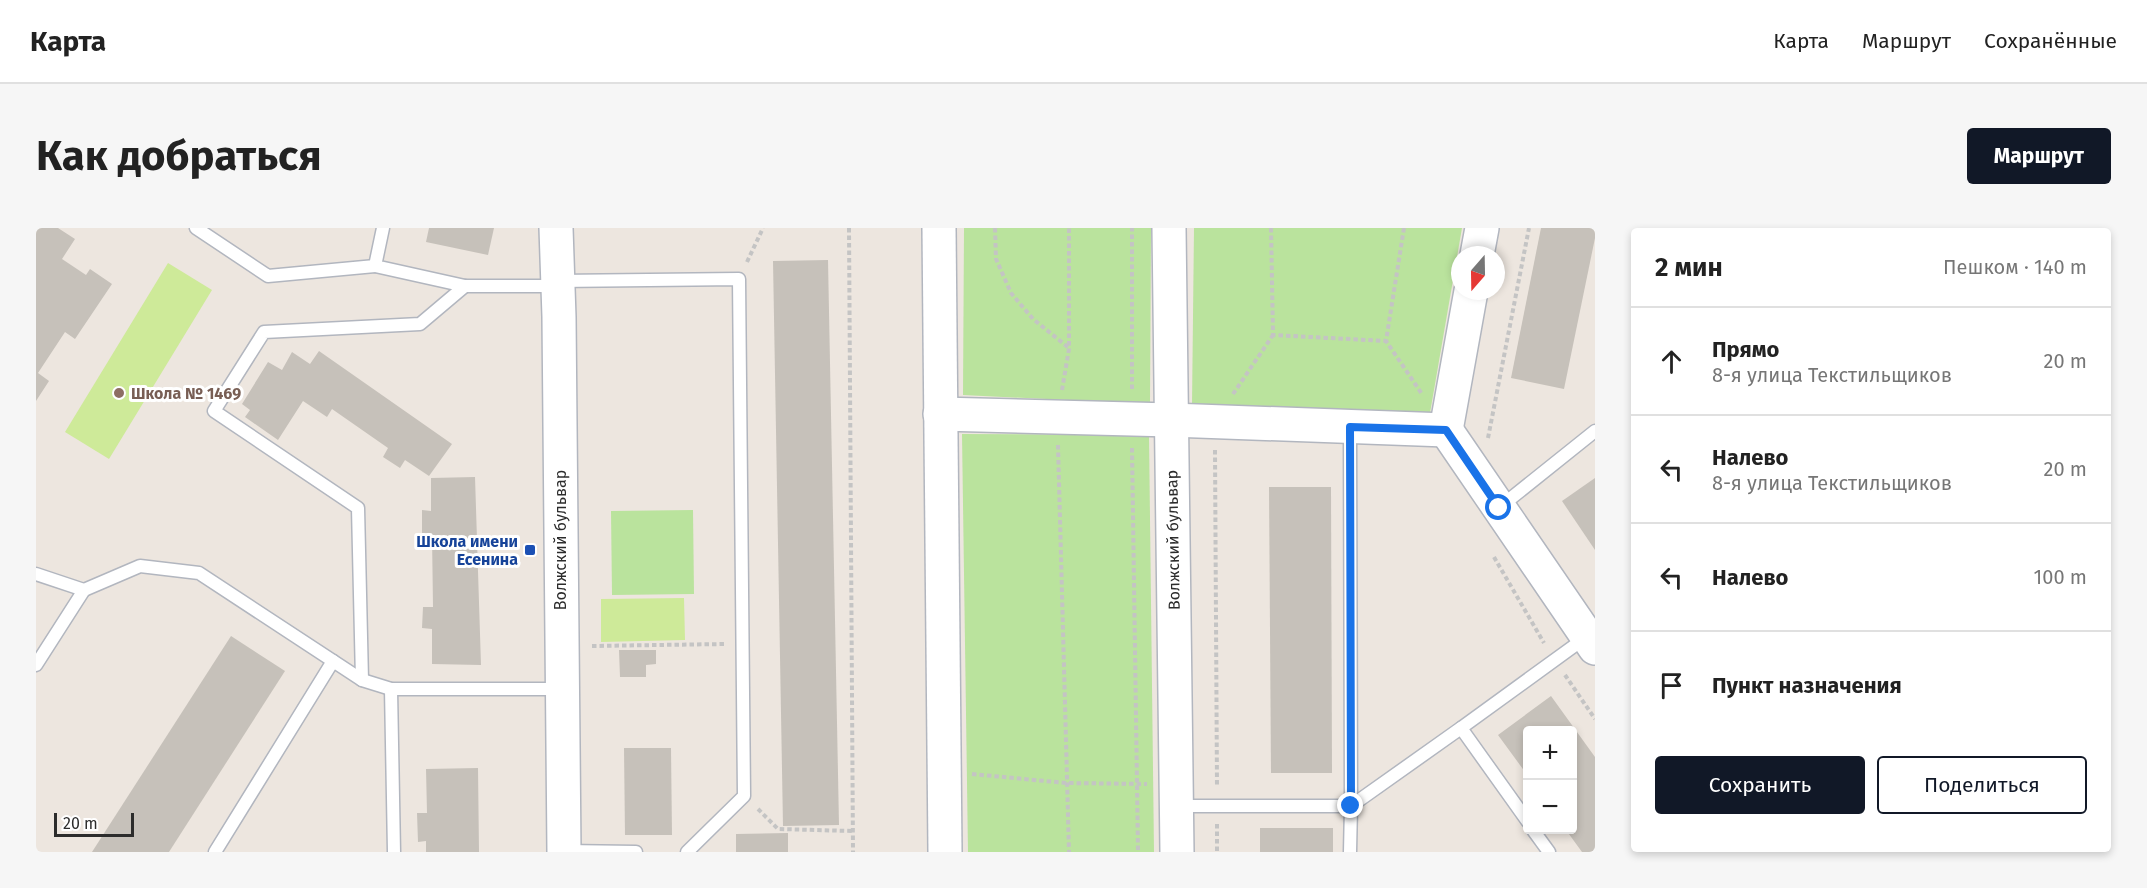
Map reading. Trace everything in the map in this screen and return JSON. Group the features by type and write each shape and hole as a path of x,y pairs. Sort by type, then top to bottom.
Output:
{"street":[{"name":"Волжский бульвар","path":"556,228 560,317 564,852"},
{"path":"939,228 945,852"},
{"name":"Волжский бульвар","path":"1169,228 1177,852"},
{"path":"1479,246 1482,228"},
{"path":"1469,300 1446,430 1592,638"},
{"path":"940,414 1171,420 1218,440 1350,427 1446,430"}],"lane":[{"path":"196,228 268,276 375,266 465,286 739,279 744,796 687,852"},
{"path":"375,266 383,228"},
{"path":"362,680 358,508 214,411 264,332 420,324 465,286"},
{"path":"1350,427 1350,852"},
{"path":"1499,508 1595,431"},
{"path":"36,665 84,590 140,566 199,573 362,680 391,689 562,689"},
{"path":"36,574 84,590"},
{"path":"1177,795 1217,806 1351,806 1554,660 1592,638"},
{"path":"215,852 333,661"},
{"path":"391,689 394,852"},
{"path":"1461,728 1523,816"},
{"path":"1536,834 1549,852"},
{"path":"564,852 636,852"}],"path":[{"path":"739,279 763,228"},
{"path":"849,228 853,852"},
{"path":"995,228 996,259 1011,293 1033,319 1069,349"},
{"path":"1069,228 1069,349 1058,417 1069,852"},
{"path":"1132,228 1132,419 1138,852"},
{"path":"1217,852 1218,440 1273,335 1271,228"},
{"path":"1273,335 1386,341 1404,228"},
{"path":"1486,449 1528,228"},
{"path":"1491,551 1554,660 1595,719"},
{"path":"561,647 744,643"},
{"path":"945,772 1066,783 1137,784 1177,795"},
{"path":"744,796 778,828 852,831"}],"green space":[{"path":"964,228 1151,228 1150,404 963,395"},
{"path":"1194,228 1462,228 1459,246 1451,246 1451,292 1430,413 1192,405"},
{"path":"168,263 212,290 109,459 65,432"},
{"path":"962,434 1149,435 1154,852 968,852"},
{"path":"693,510 694,594 612,595 611,511"},
{"path":"684,598 685,640 601,642 601,599"}],"building":[{"path":"36,228 58,228 75,239 62,259 86,275 90,269 112,284 75,339 65,332 38,373 49,381 36,401"},
{"path":"429,228 494,228 488,255 426,242"},
{"path":"1541,228 1595,228 1595,238 1564,389 1511,378"},
{"path":"828,260 839,825 783,826 773,261"},
{"path":"319,351 452,444 429,476 405,460 400,468 383,457 388,448 332,409 327,417 303,401 278,440 245,417 250,410 242,404 268,362 282,370 292,352 310,364"},
{"path":"475,477 481,665 432,664 432,629 422,628 423,607 433,607 432,535 422,536 422,510 431,511 431,478"},
{"path":"1595,478 1595,550 1562,501"},
{"path":"1269,487 1331,487 1332,773 1271,773"},
{"path":"231,636 285,671 169,852 92,852"},
{"path":"619,650 656,650 656,664 646,665 646,677 620,677"},
{"path":"1551,696 1573,726 1523,726 1523,769 1498,735"},
{"path":"1577,732 1595,757 1595,852 1582,852 1569,834 1577,834"},
{"path":"624,748 671,748 672,835 625,835"},
{"path":"478,768 479,852 426,852 426,841 418,842 417,813 427,813 426,769"},
{"path":"1260,828 1333,828 1333,852 1260,852"},
{"path":"788,833 788,852 736,852 736,834"}],"place":[{"name":"Школа № 1469","path":"119,393"},
{"name":"Школа имени Есенина","path":"530,550"}],"route":[{"path":"1351,806 1350,427 1446,430 1499,508"}]}
